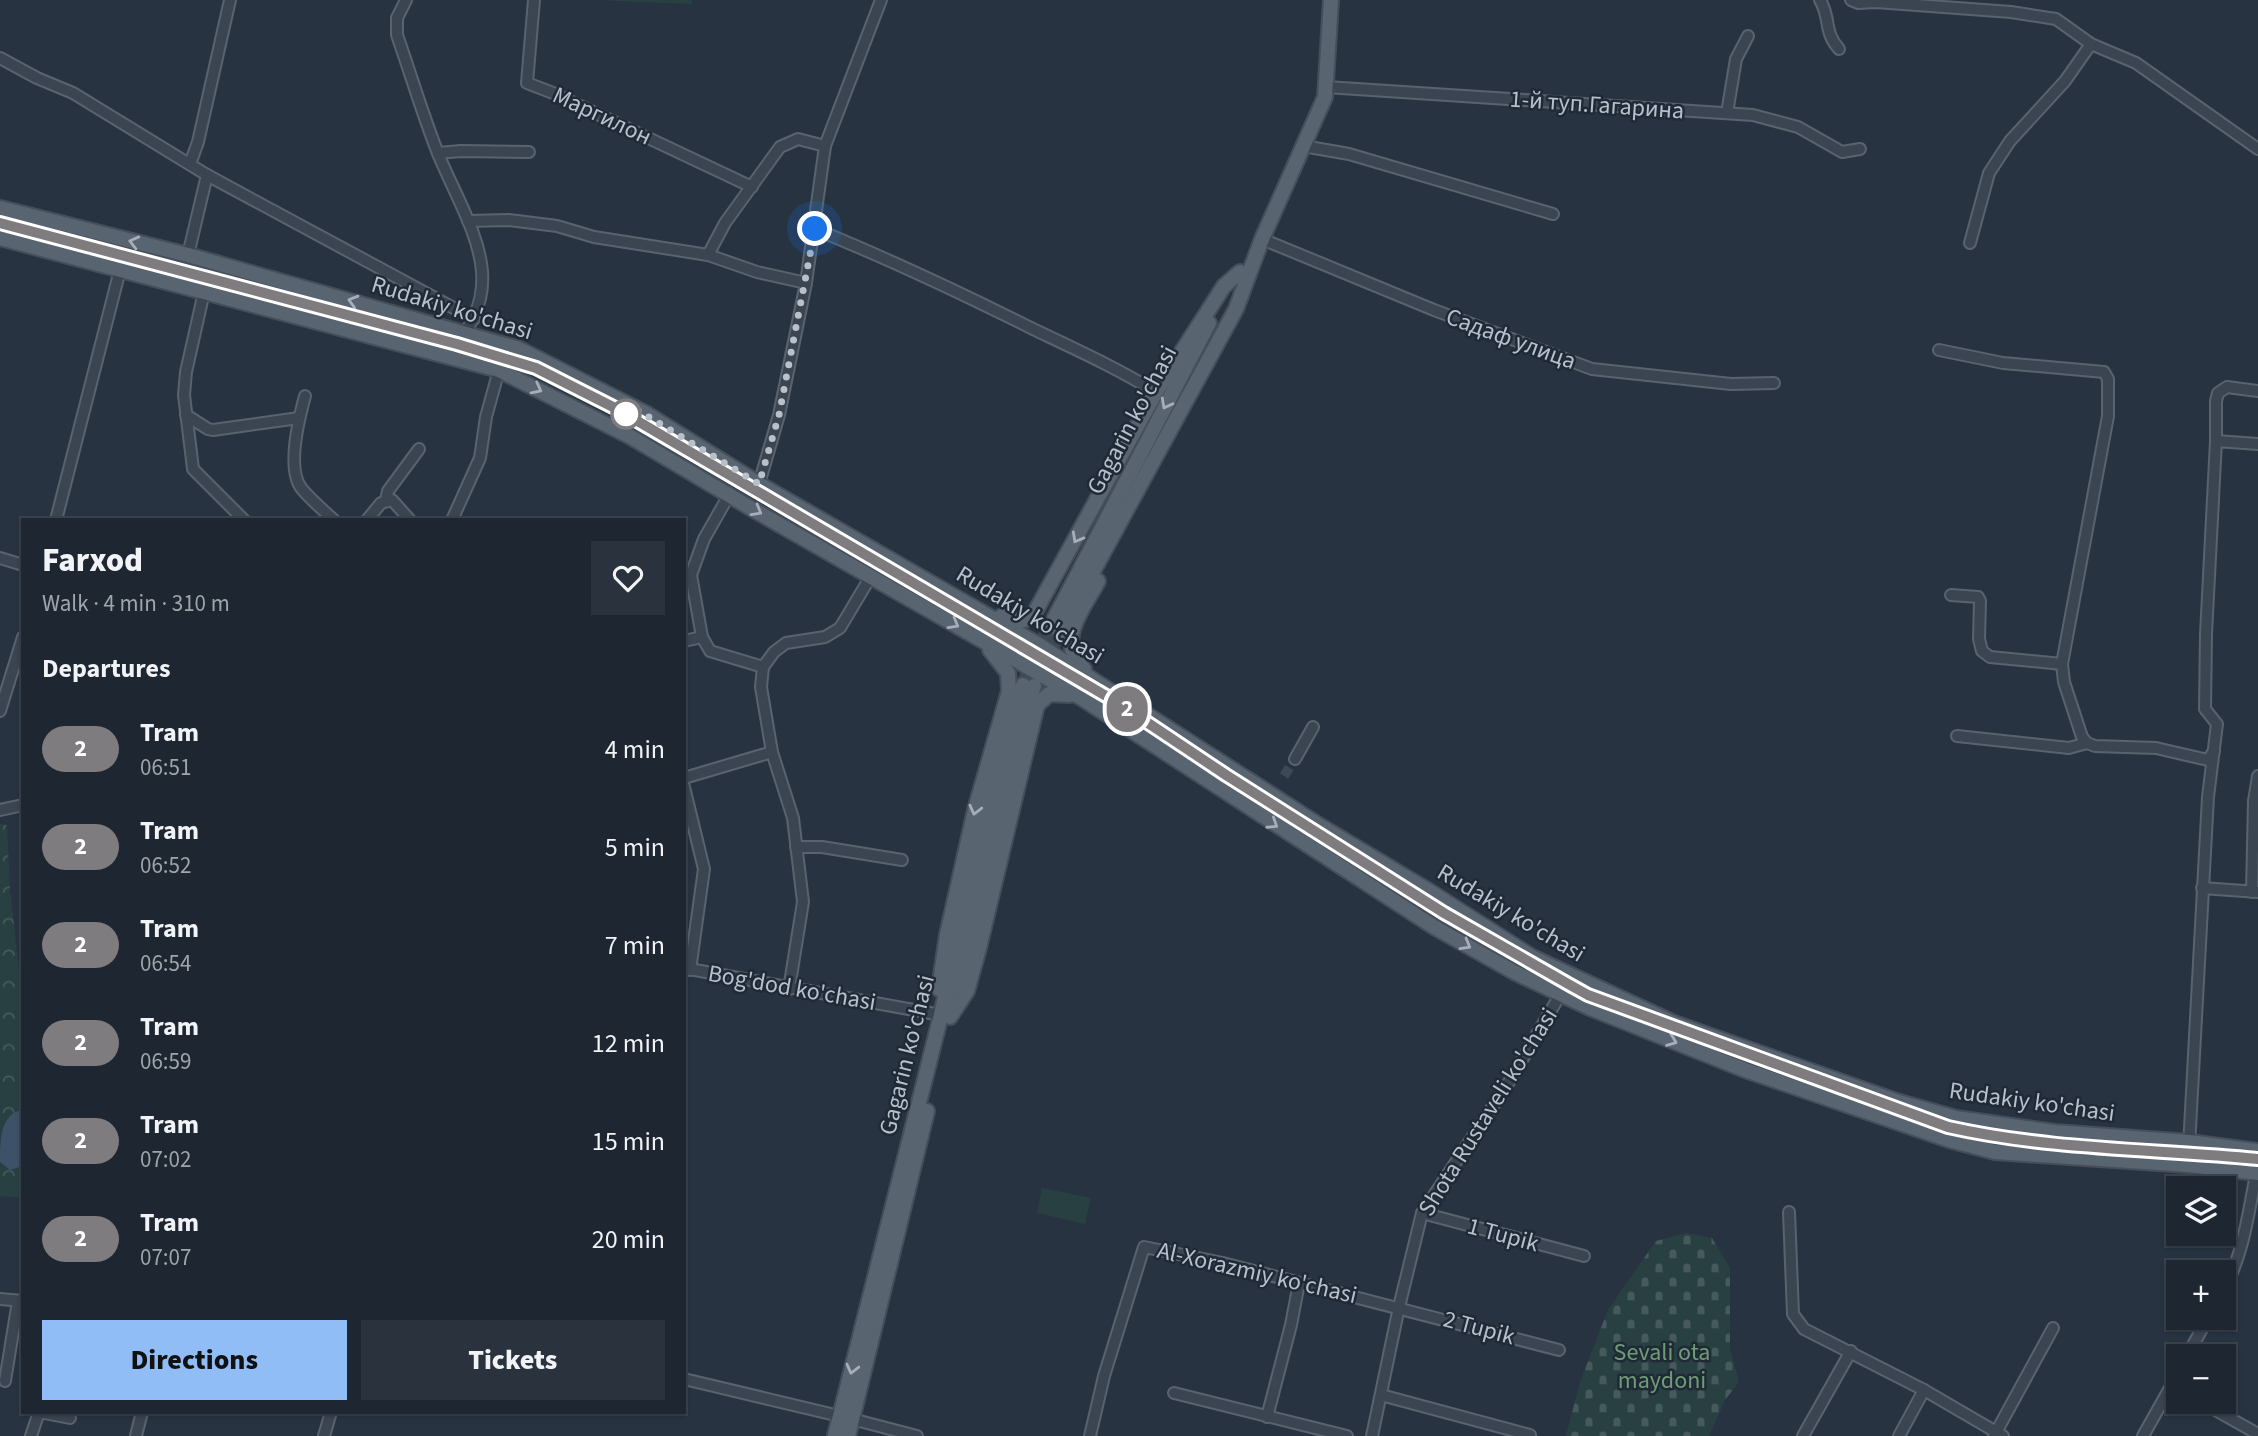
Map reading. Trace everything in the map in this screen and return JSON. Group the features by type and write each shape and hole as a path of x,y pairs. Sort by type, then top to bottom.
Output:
{"main road":[{"name":"Gagarin ko'chasi","path":"1055,629 1229,320 1245,273 1325,97 1331,0"},
{"name":"Rudakiy ko'chasi","path":"0,208 188,255 519,349 645,413 759,484 969,603 1532,957 1674,1023 1899,1102 1956,1118 2000,1126 2258,1150"},
{"name":"Rudakiy ko'chasi","path":"0,238 499,370 631,437 1083,699 1434,927 1560,995 1745,1070 1949,1140 1995,1152 2257,1170"},
{"path":"969,603 1017,622 1030,617 1043,599 1156,393 1224,286 1245,273 1246,299 1230,335 1071,634 1072,656 1097,682"},
{"path":"914,600 928,581"},
{"path":"946,1016 938,985 947,934 975,810 1010,684 1005,667 976,636"},
{"name":"Gagarin ko'chasi","path":"835,1436 846,1417 946,1016 1002,750 1028,686"},
{"path":"946,1016 967,991 1037,705 1044,696 1054,692 1083,699"},
{"path":"1216,787 1229,767"},
{"path":"1830,1100 1838,1081"},
{"name":"Gagarin ko'chasi","path":"846,1417 848,1436"}],"street":[{"path":"190,164 198,142 230,0"},
{"path":"406,0 397,18 397,35 438,153 478,245 482,265 483,285 474,319 467,333 446,355"},
{"name":"Маргилон","path":"534,0 527,83 752,187"},
{"path":"759,484 779,415 806,283 825,146 881,0"},
{"path":"1820,0 1829,38 1839,49"},
{"path":"1851,0 1858,3 2011,12 2056,19 2091,44 2136,63 2258,149"},
{"path":"1727,113 1736,59 1748,36"},
{"path":"1970,243 1989,173 2010,141 2065,81 2091,44"},
{"path":"0,58 73,93 207,175 474,319"},
{"name":"1-й туп.Гагарина","path":"1326,87 1753,115 1798,127 1842,152 1860,149"},
{"path":"708,255 725,223 780,147 798,139 825,146"},
{"path":"1303,146 1349,154 1553,214"},
{"path":"438,153 529,152"},
{"path":"188,255 207,175"},
{"path":"468,221 509,220 557,226 594,237 708,255 757,272 806,283"},
{"path":"815,229 874,253 987,306 1125,374 1156,393"},
{"name":"Садаф улица","path":"1262,239 1434,310 1592,369 1628,375 1731,384 1774,383"},
{"path":"57,518 120,270"},
{"path":"204,292 186,372 186,415 193,469 242,518"},
{"path":"1939,350 2003,363 2104,372 2108,379 2108,416 2062,664 2067,693 2082,737 2087,743 2095,746 2156,748 2208,760 2214,751"},
{"path":"453,518 480,458 486,418 499,370"},
{"path":"2188,1165 2202,888 2208,797 2217,724 2205,709 2216,401 2218,393 2227,387 2258,391"},
{"path":"304,396 294,472 300,487 332,518"},
{"path":"186,415 213,430 299,418"},
{"path":"2216,441 2258,444"},
{"path":"369,518 386,500 388,491 419,449"},
{"path":"729,495 704,539 691,575 702,637 710,651 763,667"},
{"path":"386,500 392,500 408,518"},
{"path":"0,558 21,564"},
{"path":"789,989 803,902 793,818 772,752 761,687 763,667 774,652 786,643 825,637 840,628 871,576"},
{"path":"1951,595 1978,597 1979,639 1982,651 1990,657 2062,664"},
{"path":"686,641 702,637"},
{"path":"0,712 21,644"},
{"path":"1294,759 1314,727"},
{"path":"1957,736 2069,748 2087,743"},
{"path":"686,777 772,752"},
{"path":"2202,888 2255,892 2258,776"},
{"path":"686,794 704,869 687,969"},
{"path":"0,810 21,805"},
{"path":"796,847 822,847 902,860"},
{"name":"Bog'dod ko'chasi","path":"687,969 946,1016"},
{"name":"Shota Rustaveli ko'chasi","path":"1372,1436 1422,1213 1508,1082 1560,995"},
{"path":"2235,1260 2257,1170"},
{"path":"1789,1212 1793,1314 1804,1329 1924,1390 1997,1435 2053,1328"},
{"name":"1 Tupik","path":"1422,1213 1584,1256"},
{"name":"Al-Xorazmiy ko'chasi","path":"1090,1436 1107,1363 1144,1247 1223,1263 1399,1307"},
{"path":"1267,1417 1299,1283"},
{"path":"0,1299 20,1301 5,1381"},
{"name":"2 Tupik","path":"1399,1307 1559,1350"},
{"path":"1803,1436 1851,1351"},
{"path":"686,1380 917,1436"},
{"path":"1899,1436 1924,1390"},
{"path":"1174,1393 1267,1417 1311,1432 1347,1436"},
{"path":"1381,1395 1530,1435"},
{"path":"2143,1436 2166,1401"},
{"path":"31,1436 37,1414"},
{"path":"49,1414 70,1418"},
{"path":"136,1436 142,1414"},
{"path":"324,1436 330,1414"},
{"path":"2222,1414 2258,1434"}],"green space":[{"path":"597,0 692,0 692,4"},
{"path":"0,824 7,825 10,890 21,986 21,1198 0,1196"},
{"path":"1042,1188 1091,1198 1085,1224 1037,1213"},
{"name":"Sevali ota maydoni","path":"1686,1233 1712,1238 1730,1268 1730,1349 1739,1382 1725,1400 1709,1436 1566,1436 1580,1382 1608,1310 1656,1241"}],"water":[{"path":"21,1110 21,1167 10,1170 0,1162 0,1145 6,1122 15,1112"}],"tunnel":[{"path":"1023,685 1050,627"},
{"path":"1034,685 1060,632"},
{"path":"1284,776 1295,759"}],"tram line":[{"path":"0,223 457,344 536,368 617,409 1118,703 1444,913 1588,995 1948,1127 2025,1140 2258,1159"},
{"name":"2","path":"0,223 457,344 536,368 565,382 617,409 807,519 1118,703 1444,913 1588,995 1948,1127 1993,1137 2035,1142 2258,1159"}],"route":[{"path":"626,414 626,403 759,484 779,415 815,229"}]}
